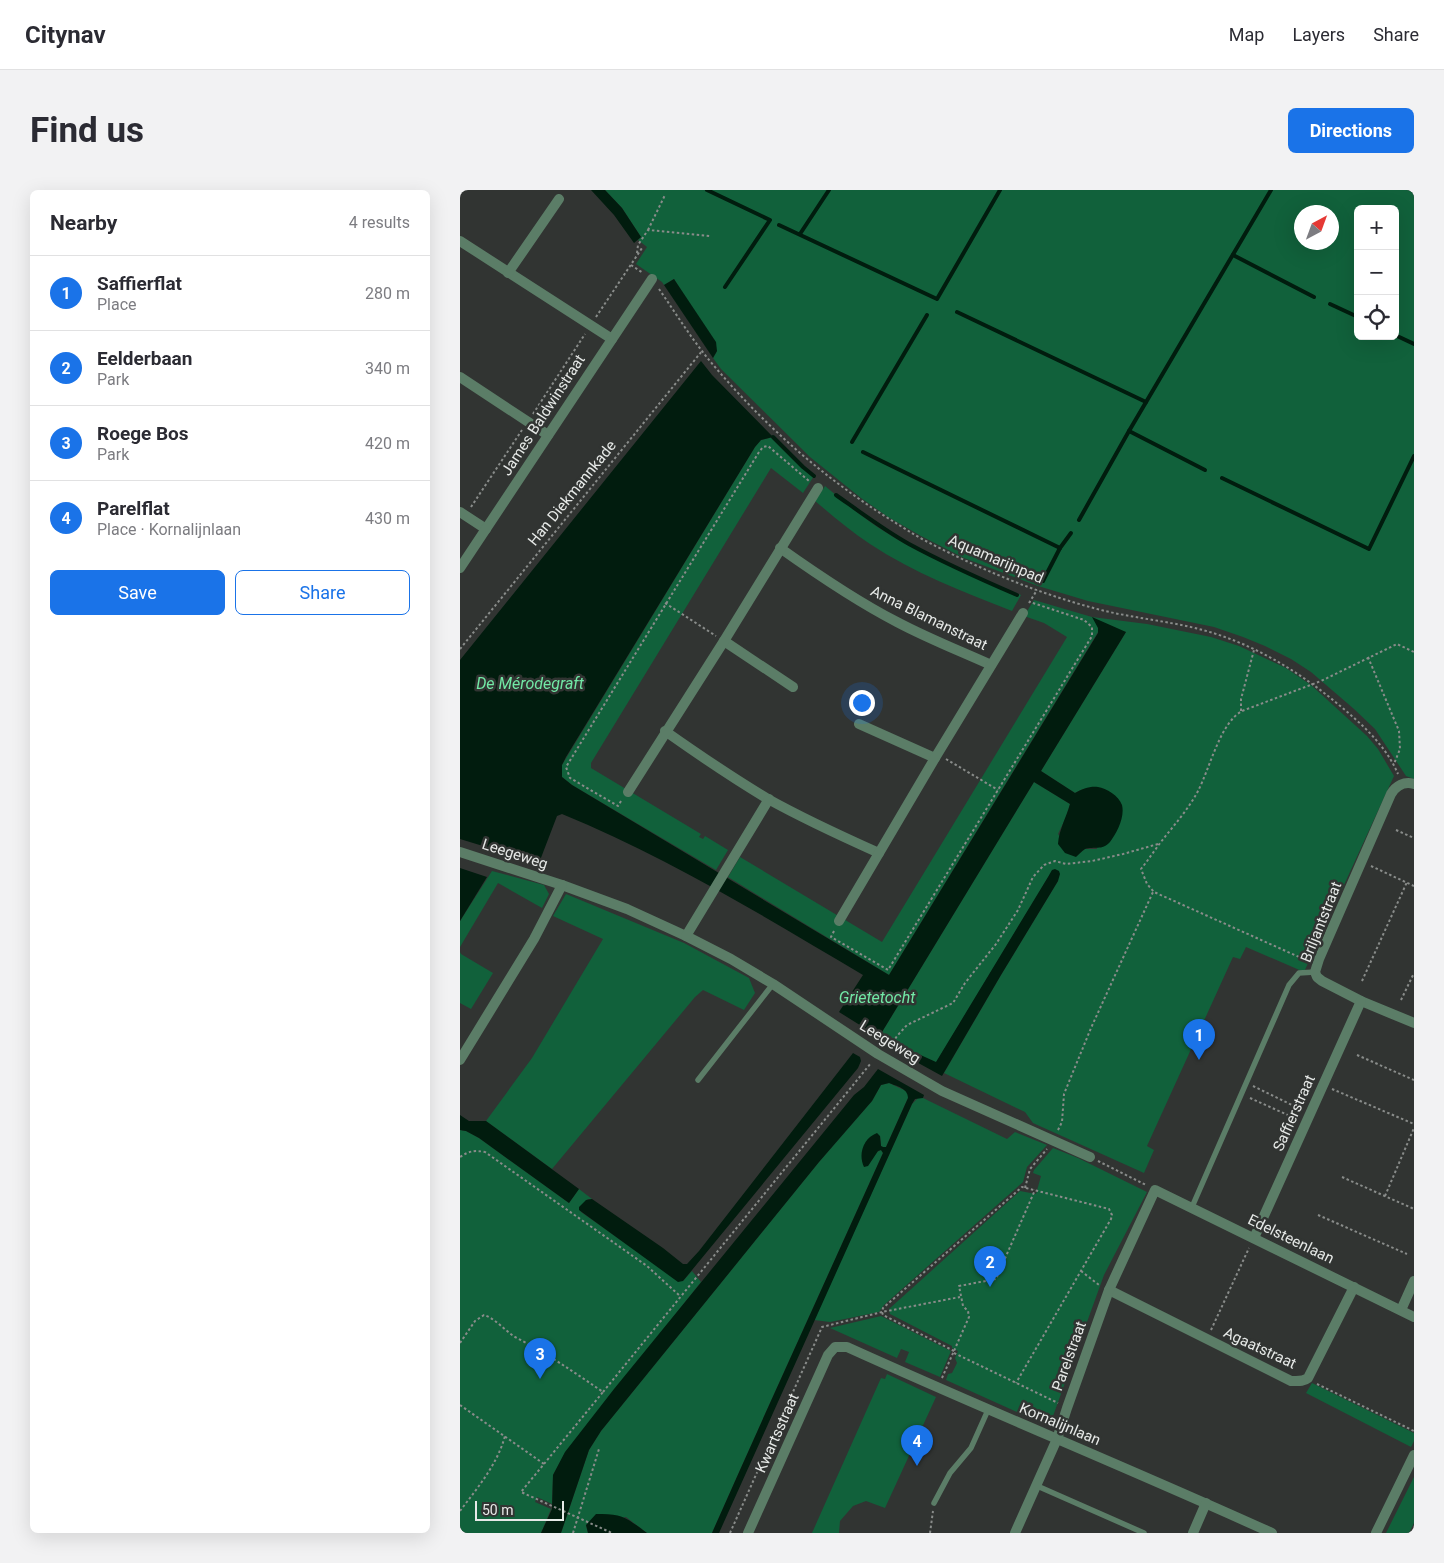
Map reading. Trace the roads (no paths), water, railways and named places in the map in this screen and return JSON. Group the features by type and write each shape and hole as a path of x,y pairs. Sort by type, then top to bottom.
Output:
{"street":[{"path":"508,273 559,199"},
{"path":"460,241 612,339"},
{"name":"James Baldwinstraat","path":"460,568 652,279"},
{"path":"460,377 548,435"},
{"path":"628,792 818,488"},
{"path":"460,512 486,529"},
{"name":"Anna Blamanstraat","path":"780,548 862,603 897,622 991,664"},
{"name":"Anna Blamanstraat","path":"839,921 1023,613"},
{"path":"724,641 793,687"},
{"path":"858,724 936,756"},
{"path":"665,732 769,799 879,853"},
{"name":"Briljantstraat","path":"1414,784 1409,782 1402,784 1391,794 1316,968 1317,977 1322,981 1414,1023"},
{"path":"686,936 769,799"},
{"name":"Leegeweg","path":"460,852 562,884 626,909 686,936 774,984 881,1056 942,1091 1090,1157"},
{"name":"Leegeweg","path":"460,1060 534,939 562,884"},
{"name":"Saffierstraat","path":"1253,1241 1361,1000"},
{"name":"Edelsteenlaan","path":"1155,1190 1192,1207 1253,1241 1354,1287 1414,1317"},
{"name":"Parelstraat","path":"1015,1533 1057,1439 1109,1290 1155,1190"},
{"path":"1401,1310 1414,1281"},
{"name":"Agaatstraat","path":"1109,1290 1291,1381 1305,1381 1354,1287"},
{"name":"Kornalijnlaan","path":"835,1347 847,1347 1272,1533"},
{"name":"Kwartsstraat","path":"748,1533 828,1354 835,1347"},
{"path":"1376,1533 1414,1455"},
{"path":"1193,1533 1206,1503"}],"lane":[{"path":"1192,1207 1289,984 1299,973 1316,968"},
{"path":"698,1080 774,984"},
{"path":"934,1503 950,1473 971,1448 988,1410"},
{"path":"1035,1485 1143,1533"}],"water":[{"path":"591,190 605,190 622,208 641,237 634,243 614,215"},
{"path":"674,279 716,342 717,351 713,358 664,285"},
{"name":"De Mérodegraft","path":"701,361 712,375 773,437 761,440 755,447 566,757 562,765 562,777 572,785 889,975 1098,633 1098,628 1092,617 1126,632 1041,771 1075,793 1086,788 1098,787 1115,796 1122,805 1123,810 1120,825 1115,834 1107,845 1085,849 1076,857 1065,853 1058,844 1070,804 1034,782 879,1037 839,1012 863,975 715,889 640,849 562,814 557,816 539,863 460,839 460,660"},
{"path":"460,868 487,877 460,921"},
{"path":"1055,869 1060,874 1058,881 942,1076 891,1048 894,1043 936,1062 1052,870"},
{"path":"853,1053 860,1057 861,1061 858,1068 683,1281 678,1282 579,1210 579,1207 586,1200 592,1199 683,1264 687,1264"},
{"path":"878,1069 924,1095 923,1098 915,1099 912,1104 719,1533 712,1533 883,1153 881,1150 878,1151 868,1166 864,1167 862,1162 863,1147 872,1135 877,1133 880,1136 881,1146 886,1147 908,1098 906,1092 898,1086 889,1083 881,1085 872,1101 819,1162 601,1431 589,1450 561,1533 541,1533 552,1509 553,1475 565,1452 614,1389 854,1095 864,1087"},
{"path":"460,1115 469,1121 486,1121 579,1189 569,1203 479,1138 460,1130"},
{"path":"596,1514 612,1514 624,1518 647,1533 588,1533 586,1525"}],"waterway":[{"path":"707,190 770,220 725,287"},
{"path":"800,234 829,190"},
{"path":"779,225 937,299 1000,190"},
{"path":"1079,520 1129,431 1271,190"},
{"path":"1233,255 1314,297"},
{"path":"1330,304 1354,315"},
{"path":"957,312 1146,402"},
{"path":"852,442 927,315"},
{"path":"1399,337 1414,344"},
{"path":"1129,431 1205,470"},
{"path":"773,437 814,476"},
{"path":"863,452 1060,548"},
{"path":"1222,478 1369,549 1414,456"},
{"path":"836,495 909,544 962,571 1017,595"},
{"path":"1043,581 1060,548 1071,533"}],"place":[{"name":"Saffierflat","path":"1199,1060"},
{"name":"Eelderbaan","path":"990,1287"},
{"name":"Roege Bos","path":"540,1379"},
{"name":"Parelflat","path":"917,1466"}],"water label":[{"name":"Grietetocht","path":"877,997"}]}
